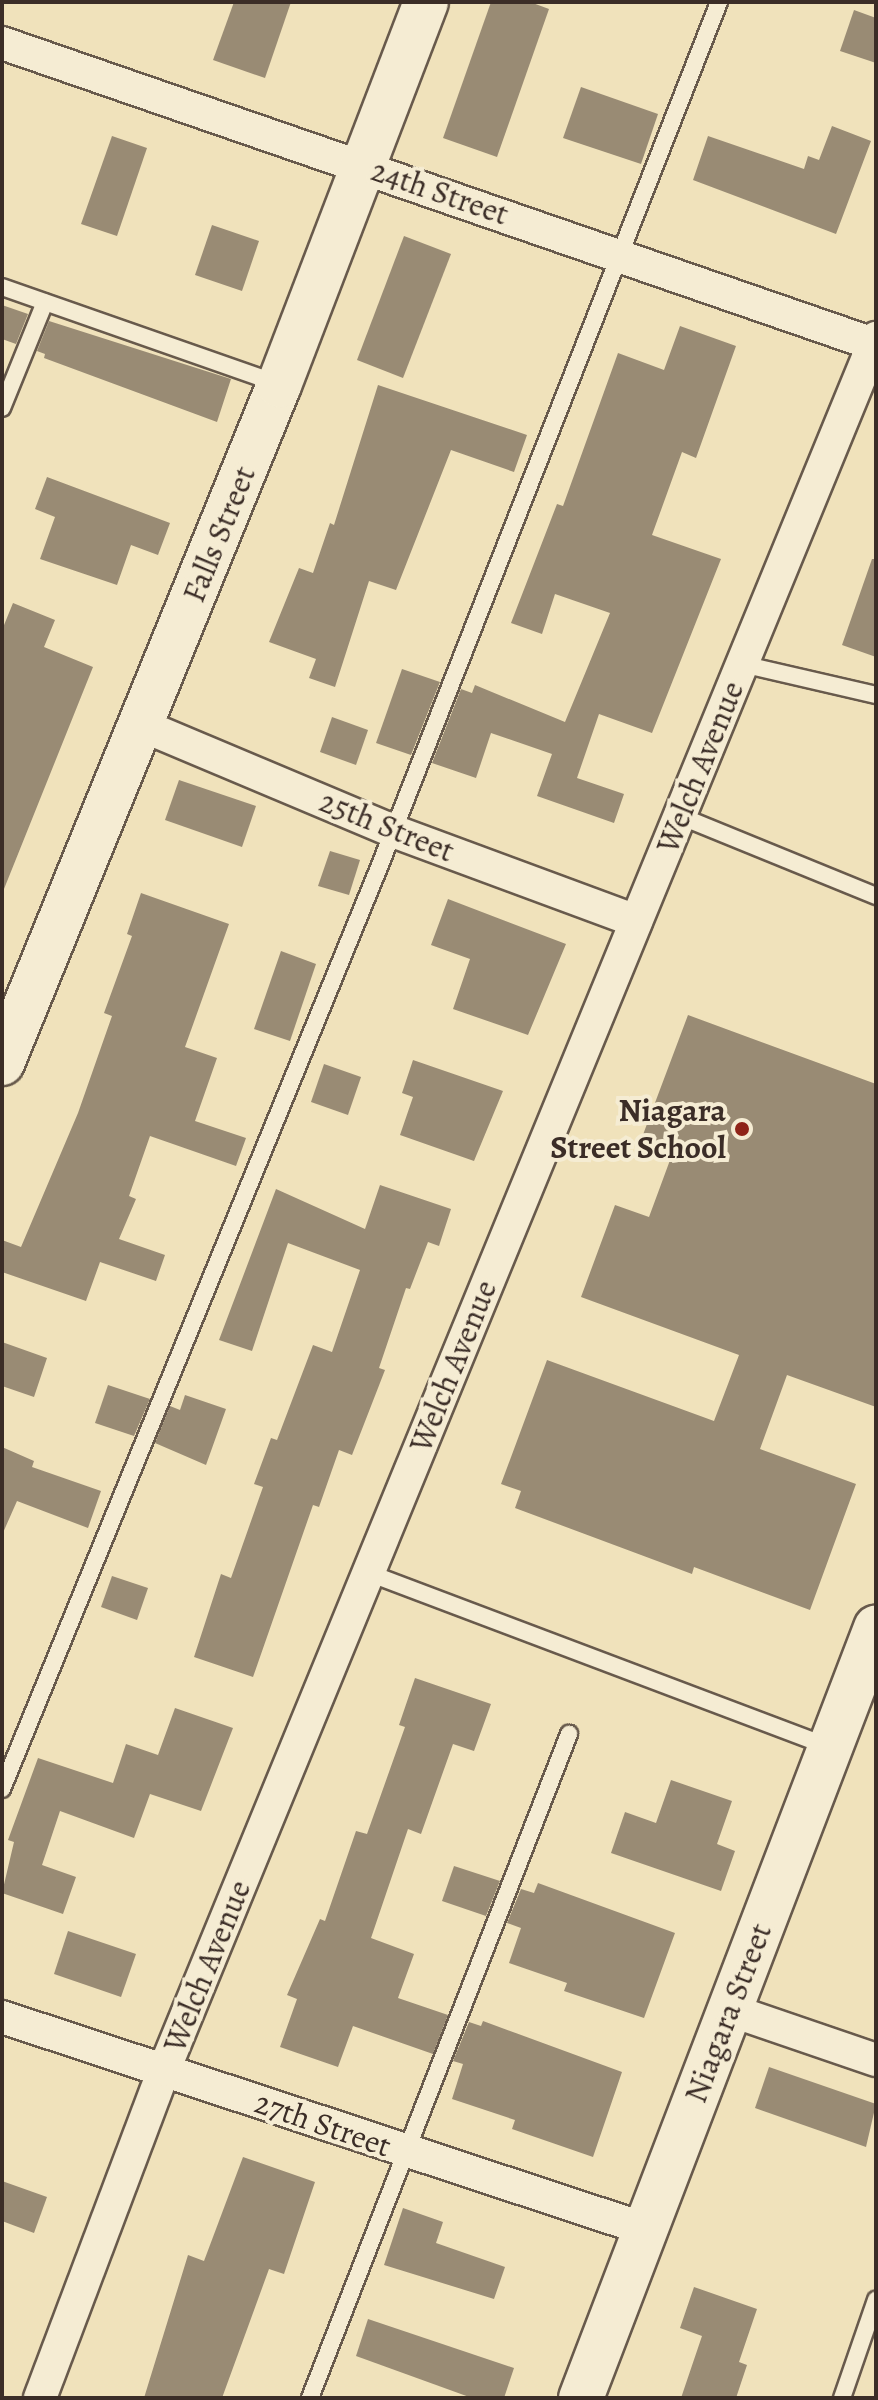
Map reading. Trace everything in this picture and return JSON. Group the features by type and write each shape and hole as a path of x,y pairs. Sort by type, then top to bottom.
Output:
{"street":[{"name":"Falls Street","path":"2,1063 279,385 426,2"},
{"name":"24th Street","path":"2,43 875,343"},
{"name":"Welch Avenue","path":"40,2398 164,2070 875,343"},
{"name":"25th Street","path":"141,725 393,831 636,921"},
{"name":"Niagara Street","path":"581,2398 876,1628"},
{"path":"730,2010 876,2060"},
{"name":"27th Street","path":"2,2017 645,2229"}],"lane":[{"path":"2,1789 393,831 623,255 719,2"},
{"path":"2,287 279,385"},
{"path":"2,408 45,302"},
{"path":"742,664 876,695"},
{"path":"680,816 876,896"},
{"path":"369,1573 830,1748"},
{"path":"310,2398 569,1734"},
{"path":"842,2398 876,2300"}],"building":[{"path":"234,2 291,2 265,78 213,60"},
{"path":"491,2 530,2 549,9 497,157 443,138"},
{"path":"854,10 876,18 876,63 840,51"},
{"path":"581,87 658,114 641,164 563,138"},
{"path":"832,126 871,141 836,234 693,180 708,136 804,169 808,156 819,160"},
{"path":"112,136 147,148 117,236 81,224"},
{"path":"212,225 259,241 242,291 195,275"},
{"path":"404,236 451,254 403,378 357,360"},
{"path":"2,305 28,314 16,344 2,339"},
{"path":"49,321 231,379 217,422 44,358 45,354 37,351"},
{"path":"680,326 736,346 696,458 682,452 652,535 721,559 652,733 599,714 577,778 624,794 614,823 537,796 552,754 491,733 476,778 432,763 461,689 472,693 475,685 565,722 610,613 555,594 542,634 511,623 557,504 563,506 618,353 664,370"},
{"path":"378,385 527,435 514,472 451,450 396,590 369,581 335,687 309,678 316,659 269,642 299,568 313,573 330,523 334,525"},
{"path":"47,477 170,523 158,555 131,545 117,585 40,559 55,517 35,509"},
{"path":"872,559 876,559 876,657 842,645"},
{"path":"13,603 55,620 44,647 93,667 4,889 2,630"},
{"path":"402,669 440,682 411,755 376,743"},
{"path":"332,717 368,730 356,765 320,752"},
{"path":"179,780 256,806 242,847 165,820"},
{"path":"330,851 360,860 349,895 318,886"},
{"path":"141,893 229,924 185,1047 217,1058 195,1121 246,1138 236,1166 150,1136 129,1196 136,1199 119,1239 165,1255 156,1281 100,1262 86,1301 2,1272 2,1240 21,1247 78,1113 112,1016 104,1013 132,936 127,934"},
{"path":"448,899 566,944 528,1035 453,1009 470,959 431,945"},
{"path":"281,951 316,964 290,1041 254,1029"},
{"path":"688,1015 876,1084 876,1407 787,1375 760,1449 856,1484 810,1610 694,1567 692,1574 515,1508 521,1491 501,1484 547,1360 714,1421 739,1355 581,1297 615,1205 649,1217 673,1152 641,1140"},
{"path":"413,1060 503,1091 474,1161 400,1135 413,1097 402,1093"},
{"path":"324,1064 361,1077 348,1115 311,1102"},
{"path":"380,1185 451,1209 439,1246 428,1242 410,1289 406,1288 379,1368 385,1370 352,1455 339,1450 319,1507 313,1505 253,1677 194,1657 221,1574 231,1578 263,1487 254,1484 271,1438 277,1440 313,1345 332,1352 360,1270 288,1243 252,1351 219,1340 276,1189 365,1229"},
{"path":"2,1342 47,1358 34,1397 2,1386"},
{"path":"108,1385 150,1399 134,1436 95,1423"},
{"path":"185,1395 226,1409 206,1465 155,1443 170,1406 180,1410"},
{"path":"2,1447 34,1461 32,1467 101,1491 88,1528 17,1501 2,1535"},
{"path":"112,1576 148,1588 137,1620 101,1607"},
{"path":"415,1678 491,1704 474,1751 453,1744 421,1834 408,1829 371,1938 414,1954 398,1998 448,2015 433,2054 353,2026 338,2067 280,2047 297,1999 287,1995 320,1919 325,1921 356,1831 367,1834 405,1727 399,1725"},
{"path":"175,1708 233,1728 201,1811 150,1794 134,1838 60,1811 42,1865 76,1877 63,1914 2,1893 14,1842 8,1840 38,1758 113,1783 126,1744 158,1755"},
{"path":"671,1780 732,1801 717,1844 735,1851 721,1891 611,1853 625,1812 656,1823"},
{"path":"454,1866 500,1881 486,1916 442,1901"},
{"path":"538,1883 675,1933 644,2018 564,1991 567,1983 509,1963 521,1928 507,1923 521,1889 534,1893"},
{"path":"68,1931 136,1954 121,1997 54,1974"},
{"path":"483,2021 622,2072 593,2157 512,2129 515,2120 452,2099 463,2064 453,2061 469,2022 481,2026"},
{"path":"769,2067 876,2104 866,2147 755,2108"},
{"path":"243,2157 315,2182 284,2274 269,2269 222,2398 144,2398 188,2255 204,2261"},
{"path":"2,2181 47,2197 34,2233 2,2221"},
{"path":"403,2208 443,2222 436,2243 505,2267 494,2299 384,2265"},
{"path":"694,2287 757,2309 739,2362 747,2365 736,2398 681,2398 702,2336 680,2328"},
{"path":"368,2319 514,2368 504,2398 472,2398 356,2356"}],"place":[{"name":"Niagara Street School","path":"742,1129"}]}
